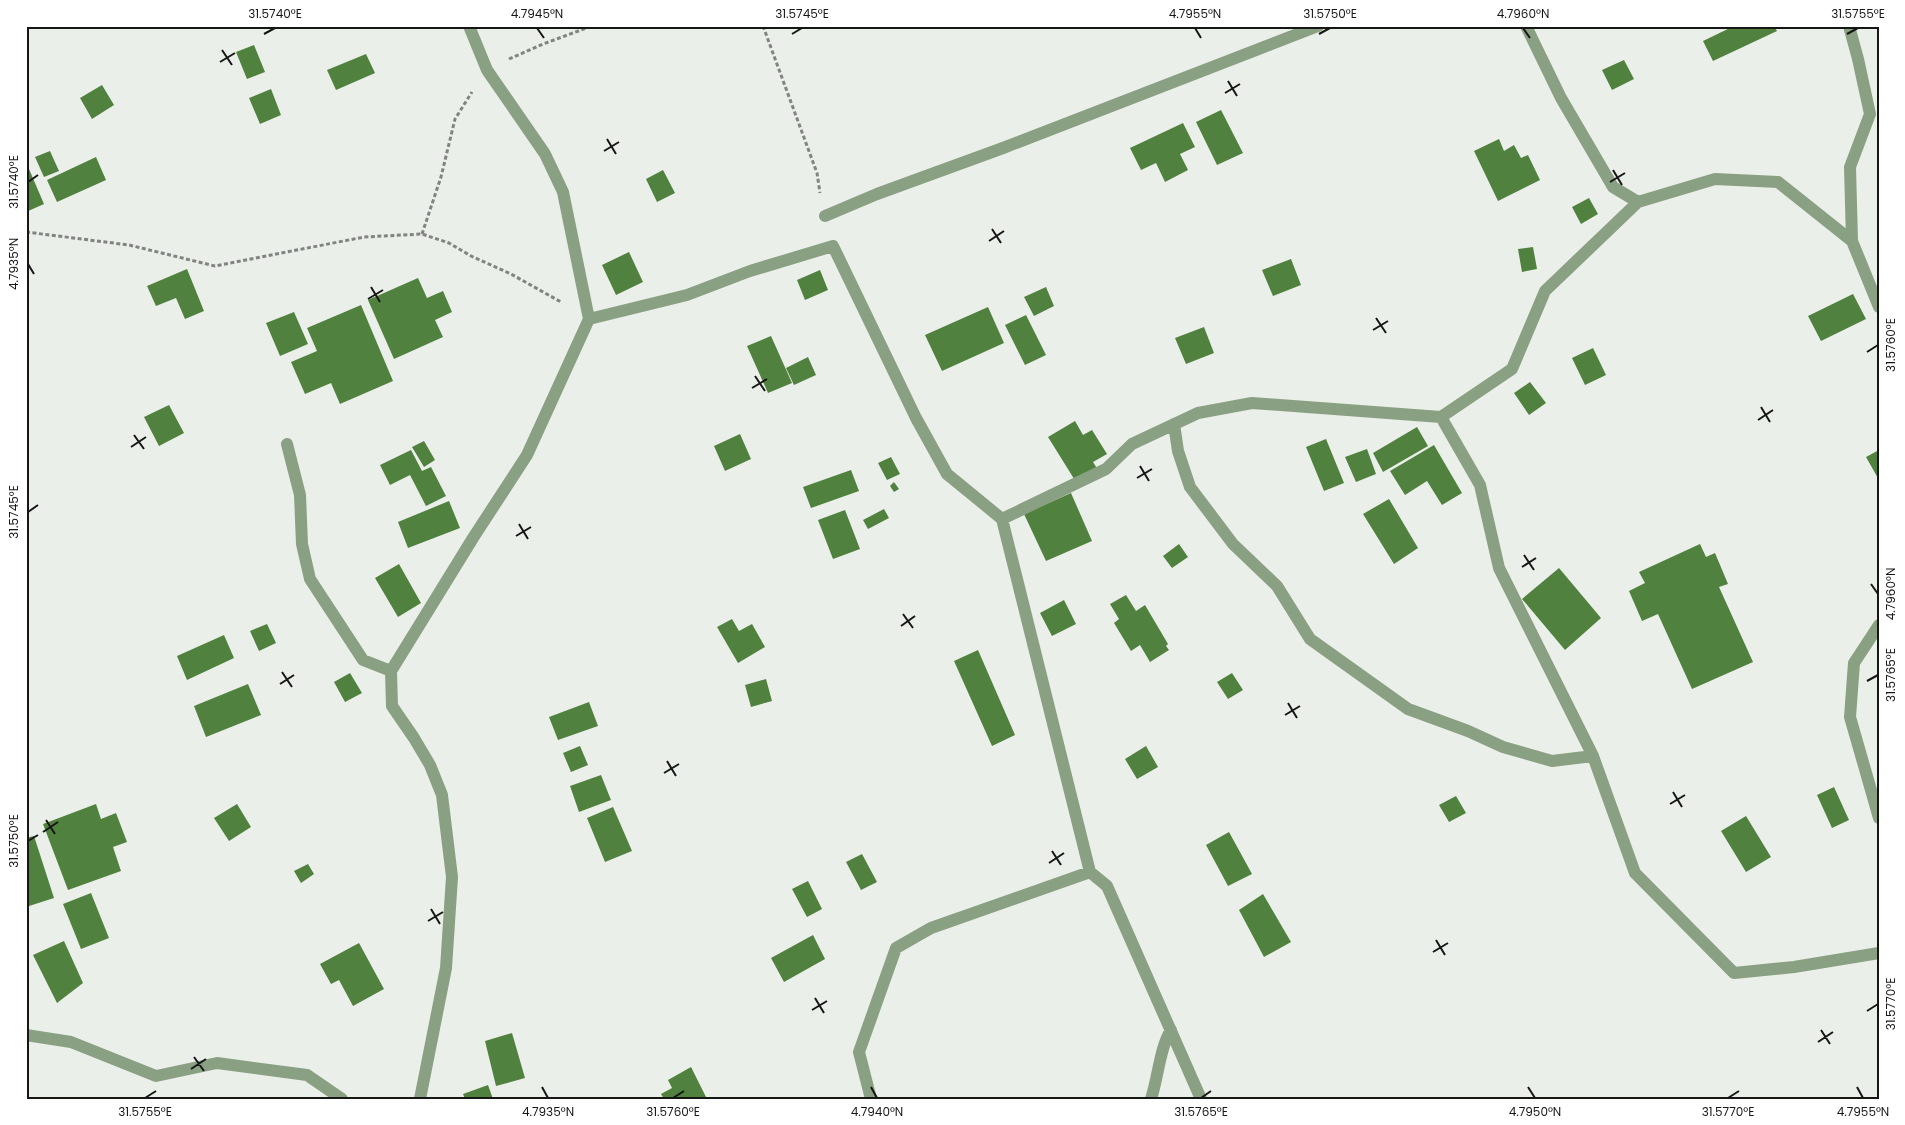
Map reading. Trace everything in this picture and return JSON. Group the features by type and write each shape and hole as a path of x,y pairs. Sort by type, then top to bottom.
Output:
{"street":[{"path":"420,1099 446,968 452,877 442,795 430,765 392,706 391,671 527,455 589,319 563,192 545,154 487,70 469,26"},
{"path":"825,216 877,194 1003,148 1318,26"},
{"path":"1526,26 1561,98 1613,187 1638,202"},
{"path":"1849,26 1870,114 1850,167 1852,241 1879,307"},
{"path":"1002,519 1106,469 1132,444 1198,413 1252,403 1440,417 1512,369 1545,292 1638,202 1715,179 1778,182 1852,241"},
{"path":"589,319 687,296 750,271 833,246 916,418 947,474 1002,519 1090,872 1107,886 1201,1099"},
{"path":"1440,417 1480,485 1499,568 1593,756 1635,873 1734,974 1879,954"},
{"path":"1174,424 1178,450 1190,488 1233,544 1277,586 1310,639 1408,709 1468,730 1503,747 1552,761 1593,756"},
{"path":"288,444 300,495 302,544 310,579 363,660 391,671"},
{"path":"1879,625 1854,663 1850,717 1879,818"},
{"path":"871,1099 859,1052 896,948 931,928 1090,872"},
{"path":"1151,1099 1157,1081 1166,1038 1171,1030"},
{"path":"26,1035 71,1042 156,1076 217,1063 307,1076 342,1099"}],"path":[{"path":"422,234 442,177 455,119 487,70 543,44 592,26"},
{"path":"763,26 817,173 825,216"},
{"path":"26,232 129,245 215,266 364,237 422,234 449,244 511,274 589,319"}],"building":[{"path":"1734,26 1774,26 1777,31 1713,61 1703,41"},
{"path":"254,45 265,72 247,79 236,52"},
{"path":"366,54 375,73 336,90 327,70"},
{"path":"1624,60 1634,79 1612,90 1602,70"},
{"path":"102,85 114,105 92,119 80,98"},
{"path":"271,89 281,115 260,124 249,98"},
{"path":"1221,110 1243,153 1217,165 1196,122"},
{"path":"1183,123 1195,147 1180,154 1188,170 1165,182 1156,163 1141,170 1130,148"},
{"path":"1499,139 1504,151 1514,145 1521,158 1528,155 1540,180 1498,201 1474,151"},
{"path":"50,151 59,171 44,177 35,157"},
{"path":"96,157 106,180 57,202 47,180"},
{"path":"26,162 44,204 26,212"},
{"path":"663,170 675,193 657,202 646,179"},
{"path":"1589,198 1598,214 1581,224 1572,207"},
{"path":"1533,247 1537,269 1522,272 1518,249"},
{"path":"629,252 643,282 616,295 602,265"},
{"path":"1291,259 1301,285 1273,296 1262,270"},
{"path":"187,269 204,311 185,319 176,298 156,306 147,286"},
{"path":"820,270 828,290 805,300 797,280"},
{"path":"418,278 427,298 443,291 452,312 435,320 443,337 394,359 368,300"},
{"path":"1046,287 1054,306 1034,316 1024,297"},
{"path":"1853,294 1866,319 1821,341 1808,316"},
{"path":"361,305 393,381 340,404 331,383 305,394 291,362 317,351 307,328"},
{"path":"988,307 1004,343 942,371 925,335"},
{"path":"294,312 308,344 280,356 266,323"},
{"path":"1026,315 1046,355 1025,365 1005,325"},
{"path":"1204,327 1214,353 1186,364 1175,338"},
{"path":"771,336 792,383 768,393 747,346"},
{"path":"1593,348 1606,375 1585,385 1572,358"},
{"path":"808,357 816,375 794,385 786,368"},
{"path":"1530,382 1546,403 1529,415 1514,393"},
{"path":"169,405 184,433 159,446 144,417"},
{"path":"1075,421 1083,435 1092,430 1107,454 1093,462 1098,470 1076,482 1048,437"},
{"path":"1417,427 1428,446 1383,472 1373,453"},
{"path":"740,434 751,459 725,471 714,446"},
{"path":"1326,439 1344,483 1324,491 1306,447"},
{"path":"424,441 435,460 424,467 412,447"},
{"path":"1434,445 1462,493 1442,505 1427,481 1405,495 1390,471"},
{"path":"1367,449 1376,474 1356,482 1345,457"},
{"path":"411,450 422,471 431,467 446,496 426,506 410,475 390,485 380,465"},
{"path":"1879,450 1879,480 1866,457"},
{"path":"891,457 900,474 887,480 878,463"},
{"path":"851,470 859,491 811,508 803,487"},
{"path":"894,482 899,489 894,492 890,486"},
{"path":"1071,493 1092,541 1046,561 1024,514"},
{"path":"1389,499 1418,548 1394,564 1363,514"},
{"path":"449,501 460,528 408,548 398,522"},
{"path":"884,509 889,518 868,529 863,520"},
{"path":"845,510 860,549 833,559 818,520"},
{"path":"1179,544 1188,557 1172,568 1163,556"},
{"path":"1700,544 1706,557 1715,553 1728,584 1719,587 1753,662 1692,689 1658,614 1642,621 1629,591 1645,583 1639,572"},
{"path":"399,564 421,603 398,617 375,578"},
{"path":"1559,568 1601,618 1565,650 1522,599"},
{"path":"1126,595 1136,611 1145,605 1168,644 1166,646 1169,650 1150,662 1140,645 1131,651 1114,623 1119,619 1110,604"},
{"path":"1064,600 1076,624 1052,636 1040,613"},
{"path":"732,619 739,631 752,624 765,647 738,663 717,627"},
{"path":"267,624 276,643 259,651 250,631"},
{"path":"224,635 234,658 187,680 177,656"},
{"path":"978,650 1015,735 992,746 954,661"},
{"path":"350,673 362,693 345,702 334,682"},
{"path":"1232,673 1243,690 1228,699 1217,682"},
{"path":"766,679 772,701 751,707 745,685"},
{"path":"248,684 261,715 206,737 194,706"},
{"path":"589,702 598,726 558,740 549,717"},
{"path":"580,746 588,765 571,772 563,753"},
{"path":"1146,746 1158,767 1137,779 1125,759"},
{"path":"601,775 611,800 579,812 570,786"},
{"path":"1834,787 1849,820 1832,828 1817,795"},
{"path":"1456,796 1466,813 1449,822 1439,805"},
{"path":"96,804 101,819 116,813 127,842 113,847 121,871 68,890 43,824"},
{"path":"237,804 251,827 229,841 214,818"},
{"path":"613,807 632,851 605,862 587,818"},
{"path":"1746,816 1771,857 1746,872 1721,831"},
{"path":"1229,832 1252,874 1228,886 1206,845"},
{"path":"34,836 54,898 26,907 26,838"},
{"path":"862,854 877,882 861,890 846,862"},
{"path":"308,864 314,874 301,883 294,871"},
{"path":"808,881 822,909 807,917 792,889"},
{"path":"91,893 109,938 81,949 63,904"},
{"path":"1263,894 1291,942 1264,957 1239,910"},
{"path":"813,935 825,959 784,982 771,958"},
{"path":"64,941 83,983 57,1003 33,955"},
{"path":"359,943 384,989 353,1006 339,980 331,984 320,964"},
{"path":"512,1033 525,1078 496,1086 485,1041"},
{"path":"691,1067 707,1099 664,1099 661,1094 672,1088 668,1080"},
{"path":"488,1085 493,1099 465,1099 463,1094"}]}
